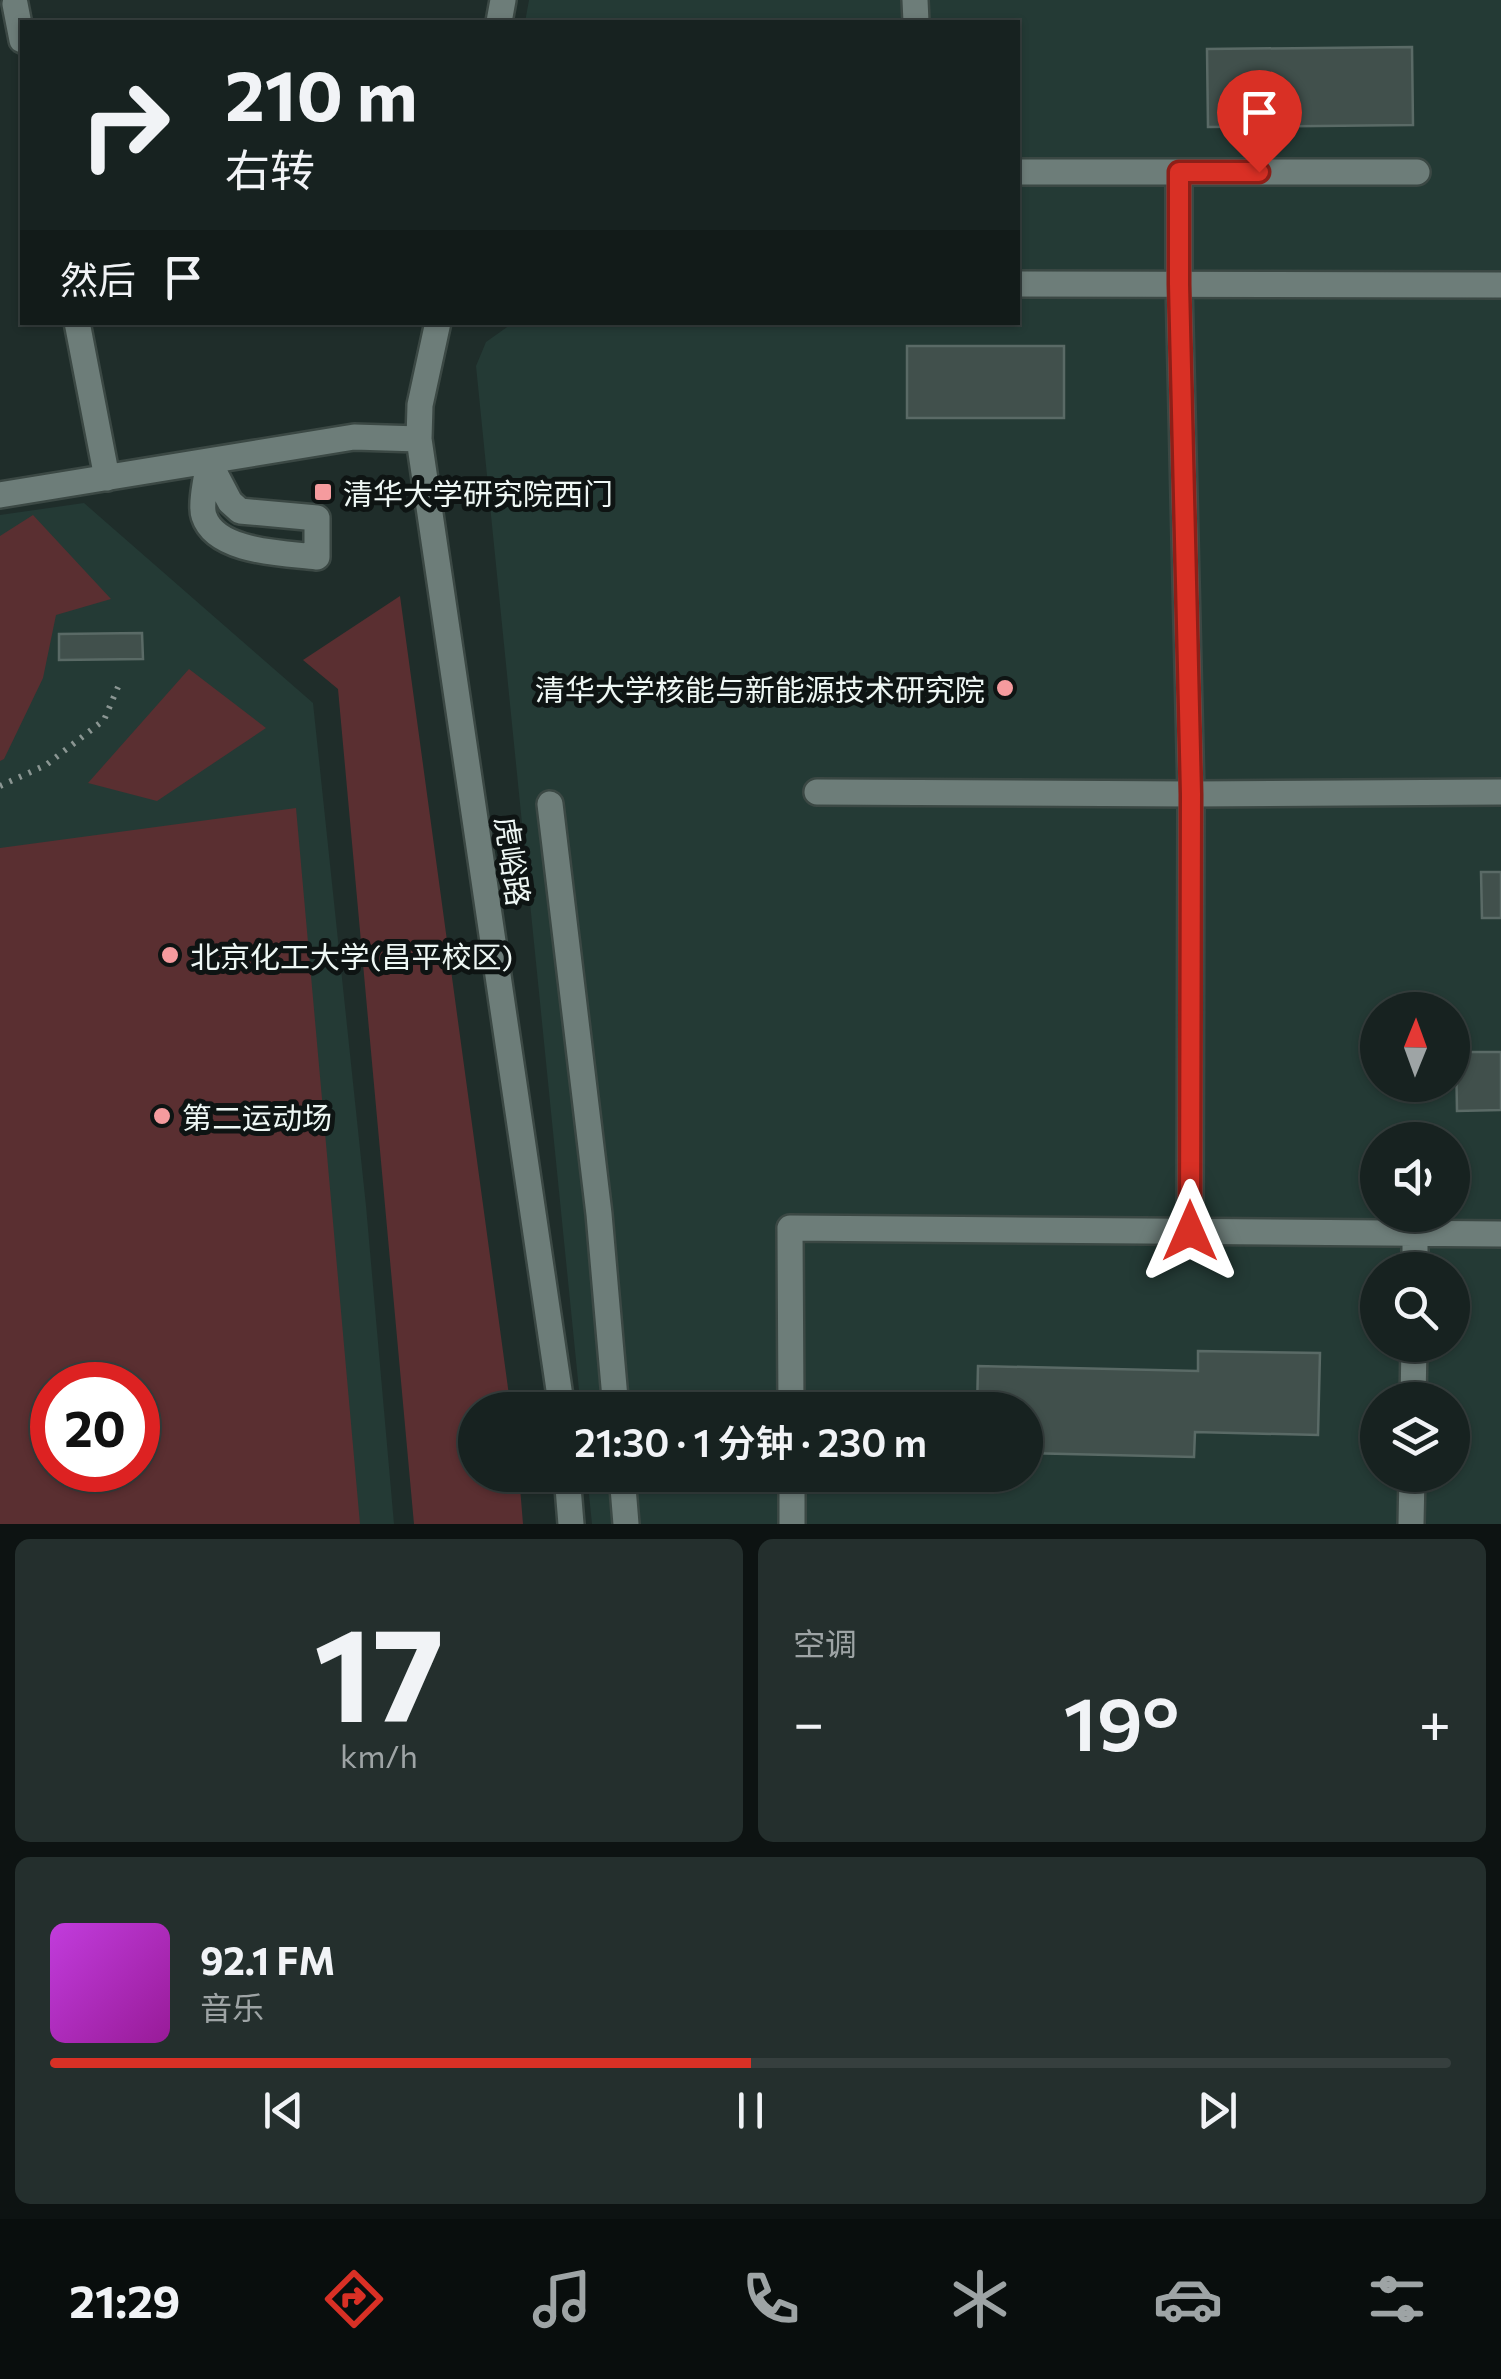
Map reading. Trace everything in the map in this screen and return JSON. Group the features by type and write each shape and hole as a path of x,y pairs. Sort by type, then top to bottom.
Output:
{"street":[{"path":"16,4 20,28"},
{"path":"1020,172 1418,172"},
{"path":"1179,172 1191,794 1190,1231"},
{"path":"1020,284 1501,285"},
{"path":"78,325 107,478"},
{"name":"虎峪路","path":"437,325 420,405 419,439 559,1392"},
{"path":"0,495 354,437 419,439"},
{"path":"209,462 230,502 240,511 317,518 317,557 236,546 214,532 202,514 209,462"},
{"path":"817,792 1501,792"},
{"path":"550,804 599,1214 614,1392"},
{"path":"791,1392 790,1228 1501,1234"},
{"path":"1414,1252 1415,1233"},
{"path":"568,1492 570,1524"},
{"path":"623,1492 626,1524"},
{"path":"792,1492 792,1524"},
{"path":"1411,1524 1412,1492"}],"path":[{"path":"0,786 46,765 104,720 118,687"}],"shaded area":[{"name":"清华大学核能与新能源技术研究院","path":"529,0 1501,0 1501,1524 592,1524 589,1492 1043,1492 1043,1392 579,1392 476,366 486,342 510,325 1020,325 1020,20 525,20"},
{"name":"第二运动场","path":"84,503 313,703 366,1206 394,1524 0,1524 0,515"},
{"path":"33,515 111,599 56,615 43,678 0,761 0,536"},
{"path":"400,596 509,1392 458,1392 458,1492 520,1492 523,1524 414,1524 338,689 303,660"},
{"path":"189,669 266,728 157,801 88,783"},
{"name":"第二运动场","path":"296,808 360,1524 0,1524 0,848"}],"building":[{"path":"1412,47 1413,125 1208,127 1207,49"},
{"path":"907,346 1064,346 1064,418 907,418"},
{"path":"142,633 143,659 59,660 59,634"},
{"path":"1481,872 1501,872 1501,918 1482,918"},
{"path":"1470,1052 1501,1052 1501,1110 1457,1111 1457,1102 1470,1102"},
{"path":"1198,1351 1320,1353 1318,1435 1195,1432 1194,1457 1043,1453 1043,1392 977,1392 978,1366 1198,1371"}],"place":[{"name":"清华大学研究院西门","path":"323,492"},
{"name":"清华大学核能与新能源技术研究院","path":"1005,688"},
{"name":"北京化工大学(昌平校区)","path":"170,955"},
{"name":"第二运动场","path":"162,1116"}],"route":[{"path":"1190,1231 1191,794 1179,172 1259,172"}]}
